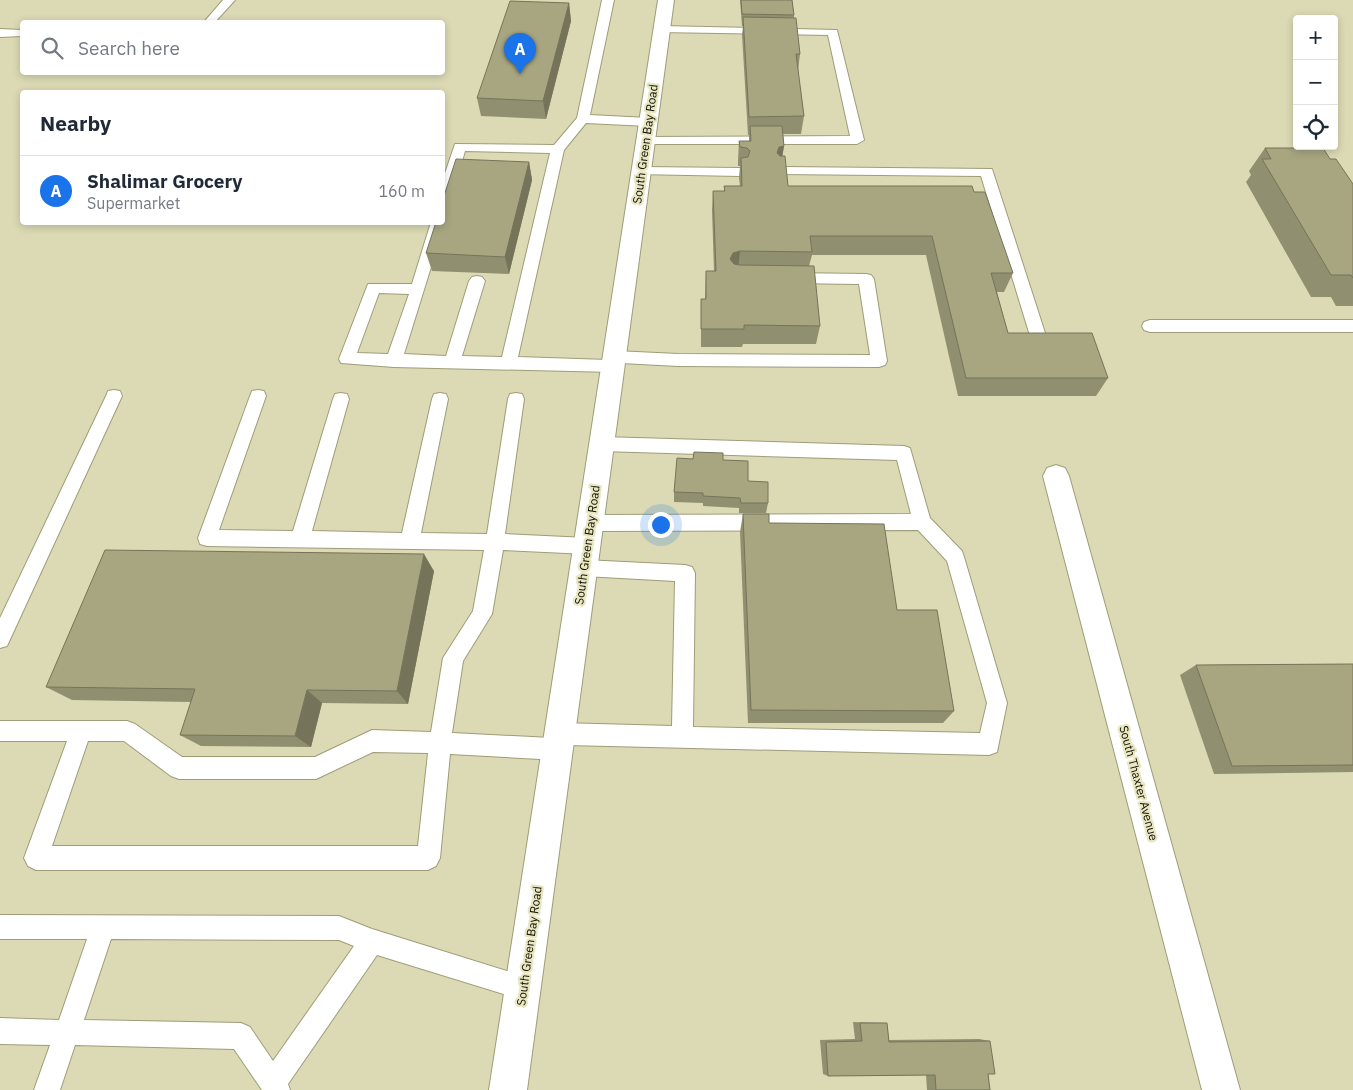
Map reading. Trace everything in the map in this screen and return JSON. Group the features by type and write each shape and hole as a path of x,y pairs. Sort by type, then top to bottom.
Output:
{"main road":[{"name":"South Green Bay Road","path":"508,1090 666,0"},
{"name":"South Thaxter Avenue","path":"1056,476 1221,1090"}],"lane":[{"path":"211,20 229,0"},
{"path":"509,364 558,149 583,119 608,0"},
{"path":"583,119 647,132 857,140 834,32 662,30"},
{"path":"0,33 20,33"},
{"path":"445,196 460,147 558,149"},
{"path":"641,171 740,172"},
{"path":"783,171 987,172 1039,339"},
{"path":"394,360 437,225"},
{"path":"418,289 373,288 347,359 509,364 678,360 879,360 866,279 778,278"},
{"path":"452,362 477,281"},
{"path":"1150,326 1353,326"},
{"path":"0,639 114,396"},
{"path":"258,396 207,538 410,540 587,545 922,522"},
{"path":"300,539 341,399"},
{"path":"410,540 440,399"},
{"path":"81,731 36,858 428,858 440,743 453,658 482,614 495,542 516,399"},
{"path":"0,731 127,731 179,768 316,768 372,741 440,743 682,736 989,744 997,704 955,557 922,522 904,452 602,444"},
{"path":"587,545 685,573 682,736"},
{"path":"0,927 339,928 372,941 523,988"},
{"path":"47,1090 103,927"},
{"path":"0,1031 241,1036 275,1087 372,941"}],"building":[{"path":"741,0 792,0 794,15 742,14"},
{"path":"510,1 569,3 543,101 477,98"},
{"path":"743,17 796,18 800,54 796,54 804,116 749,117"},
{"path":"750,126 782,126 784,146 779,147 777,153 780,156 785,156 788,186 972,186 974,192 985,192 1013,273 991,273 1008,333 1092,333 1108,378 966,378 932,236 810,236 812,252 740,251 733,253 730,259 734,264 739,265 814,266 820,326 744,325 744,329 701,329 701,299 706,299 706,271 716,271 713,191 725,191 724,186 742,186 741,158 748,157 750,151 747,148 740,147 739,141 751,141"},
{"path":"1265,148 1324,150 1330,159 1336,159 1353,184 1353,278 1351,275 1331,275 1262,159 1271,159"},
{"path":"456,159 529,162 505,257 426,253 435,225 445,225 445,193"},
{"path":"694,452 723,453 723,460 748,461 748,481 768,482 768,503 741,503 740,498 703,496 703,493 674,492 677,458 693,459"},
{"path":"743,514 769,514 769,523 884,524 897,610 937,610 954,711 751,710"},
{"path":"105,550 424,554 397,691 307,690 295,736 180,735 195,689 46,687"},
{"path":"1353,664 1353,765 1232,766 1196,665"},
{"path":"860,1023 887,1023 889,1042 990,1041 995,1074 988,1074 990,1090 936,1090 935,1075 828,1076 826,1042 862,1041"}],"place":[{"name":"Shalimar Grocery","path":"520,74"}]}
